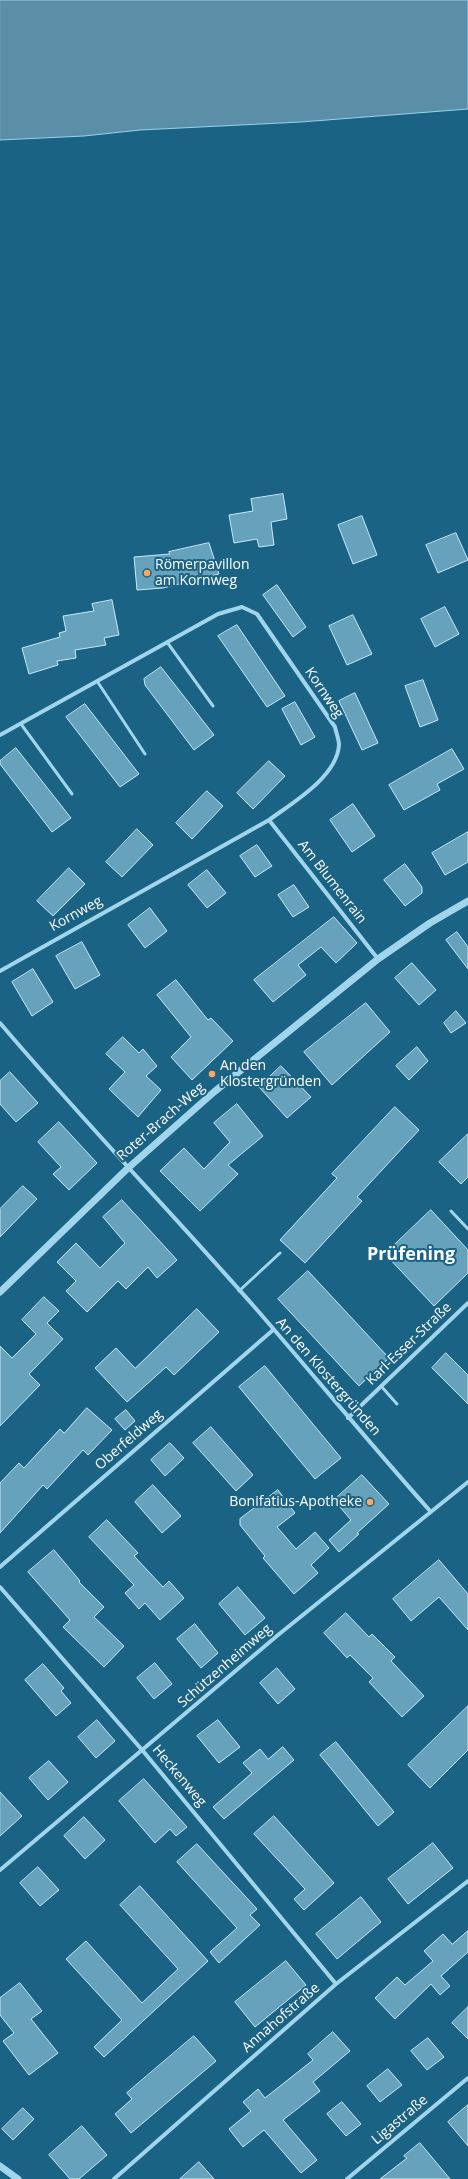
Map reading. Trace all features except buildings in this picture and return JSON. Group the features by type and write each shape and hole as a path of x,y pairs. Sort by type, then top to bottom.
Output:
{"street":[{"name":"Kornweg","path":"0,735 218,614 233,608 242,607 257,614 335,727 339,745 335,760 324,776 309,791 269,820 0,971"},
{"name":"Am Blumenrain","path":"269,820 378,959"},
{"name":"Roter-Brach-Weg","path":"0,1292 127,1169 214,1092 378,959 430,923 468,901"},
{"name":"An den Klostergründen","path":"0,1024 127,1169 239,1291 431,1512"},
{"name":"Karl-Esser-Straße","path":"348,1418 468,1303"},
{"name":"Oberfeldweg","path":"0,1567 273,1330"},
{"name":"Schützenheimweg","path":"0,1870 337,1586 468,1482"},
{"name":"Heckenweg","path":"0,1587 143,1751 336,1984"},
{"name":"Annahofstraße","path":"114,2179 336,1984 468,1881"},
{"name":"Ligastraße","path":"347,2179 468,2078"},
{"path":"0,2166 18,2179"}],"lane":[{"path":"167,642 213,706"},
{"path":"97,681 145,754"},
{"path":"21,724 72,794"},
{"path":"451,1212 468,1229"},
{"path":"239,1291 280,1254"},
{"path":"381,1386 397,1404"}],"water":[{"path":"0,0 468,0 468,109 301,122 140,130 84,136 0,140"}],"place":[{"name":"Römerpavillon am Kornweg","path":"147,573"},
{"name":"An den Klostergründen","path":"212,1074"},
{"name":"Bonifatius-Apotheke","path":"370,1502"}],"district":[{"name":"Prüfening","path":"411,1255"}]}
